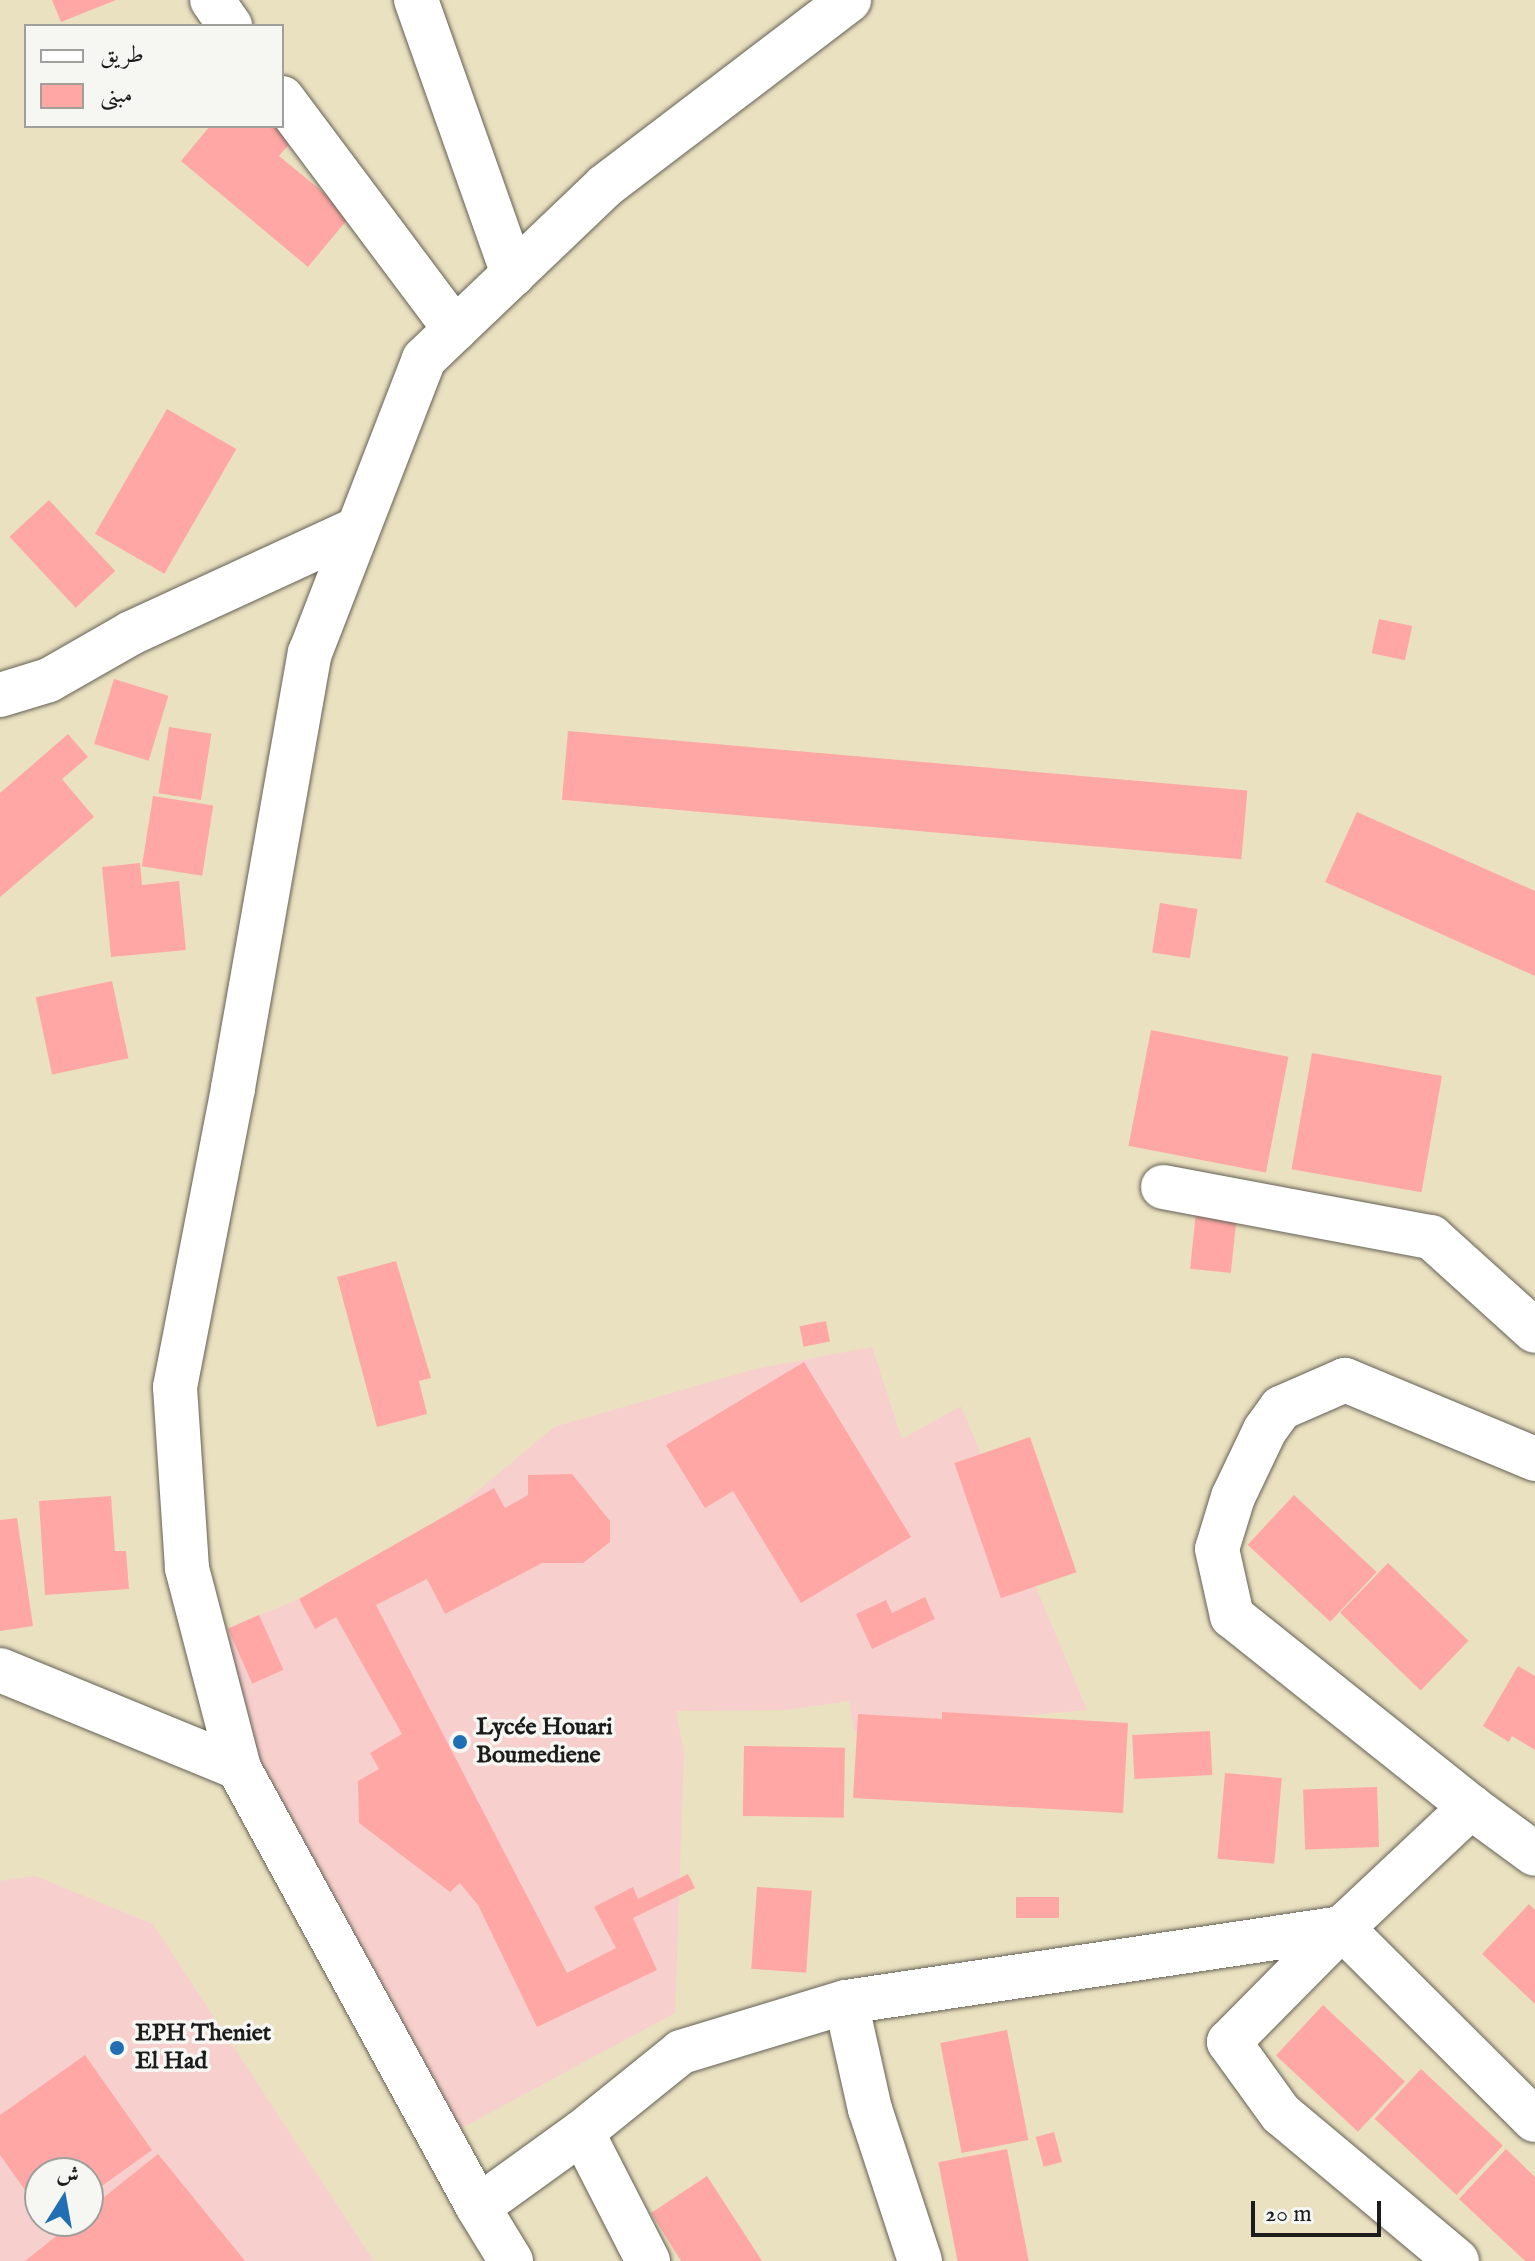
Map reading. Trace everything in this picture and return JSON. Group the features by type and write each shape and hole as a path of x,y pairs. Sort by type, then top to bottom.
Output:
{"street":[{"path":"212,0 229,24"},
{"path":"416,0 513,274"},
{"path":"511,2261 478,2207 239,1768 187,1568 175,1387 233,1088 310,653 355,530 424,359 605,186 849,0"},
{"path":"284,101 455,329"},
{"path":"0,695 49,680 131,633 355,530"},
{"path":"1163,1187 1431,1237 1535,1331"},
{"path":"1535,1459 1345,1380 1281,1408 1265,1430 1233,1497 1217,1549 1232,1616 1471,1807 1535,1854"},
{"path":"0,1670 239,1768"},
{"path":"1457,2261 1281,2114 1229,2042 1342,1928 1471,1807"},
{"path":"478,2207 582,2132 681,2052 846,2002 1342,1928"},
{"path":"1342,1928 1535,2120"},
{"path":"846,2002 870,2109 920,2261"},
{"path":"582,2132 648,2261"}],"shaded area":[{"name":"Lycée Houari Boumediene","path":"872,1347 902,1439 961,1406 1087,1710 854,1731 849,1701 786,1710 676,1711 684,1753 675,2013 445,2137 239,1768 228,1628 299,1599 445,1518 554,1427 755,1369"},
{"name":"EPH Theniet El Had","path":"35,1876 153,1924 374,2261 0,2261 0,1881"}],"building":[{"path":"52,0 116,0 61,22"},
{"path":"284,127 297,135 279,156 351,215 308,267 181,161 208,128"},
{"path":"167,409 236,449 164,574 95,534"},
{"path":"49,500 115,571 76,608 10,537"},
{"path":"1379,619 1412,626 1405,660 1372,653"},
{"path":"114,679 169,696 149,761 94,744"},
{"path":"169,727 211,734 201,800 159,793"},
{"path":"568,731 1247,790 1241,859 562,800"},
{"path":"68,734 88,757 62,779 94,817 0,897 0,793"},
{"path":"153,796 213,806 202,876 142,866"},
{"path":"1357,812 1535,891 1535,976 1325,882"},
{"path":"140,863 142,885 179,881 186,950 111,957 102,867"},
{"path":"1160,903 1198,909 1190,958 1152,952"},
{"path":"112,981 128,1058 52,1074 36,997"},
{"path":"1151,1030 1288,1057 1266,1173 1128,1146"},
{"path":"1312,1053 1442,1076 1422,1192 1292,1169"},
{"path":"1196,1212 1237,1216 1231,1273 1190,1269"},
{"path":"396,1261 431,1378 419,1381 427,1414 377,1427 337,1277"},
{"path":"826,1321 830,1342 804,1347 799,1326"},
{"path":"804,1362 911,1537 801,1603 733,1491 705,1508 666,1445"},
{"path":"1030,1437 1077,1572 1001,1598 954,1463"},
{"path":"572,1474 610,1521 610,1542 583,1563 542,1563 445,1614 427,1579 376,1605 567,1973 616,1948 594,1907 633,1887 638,1899 688,1874 695,1888 633,1918 657,1970 537,2027 478,1905 460,1883 450,1892 359,1823 358,1781 379,1769 370,1753 402,1734 336,1617 315,1629 299,1599 494,1488 505,1508 528,1495 528,1475"},
{"path":"1294,1495 1377,1572 1330,1622 1248,1545"},
{"path":"111,1496 115,1551 126,1551 129,1589 45,1595 39,1501"},
{"path":"17,1518 33,1626 0,1631 0,1520"},
{"path":"1388,1563 1469,1641 1421,1690 1340,1613"},
{"path":"925,1597 935,1619 872,1649 856,1614 886,1600 892,1613"},
{"path":"259,1615 283,1670 252,1684 228,1629"},
{"path":"1518,1666 1535,1676 1535,1750 1512,1736 1509,1742 1483,1726"},
{"path":"942,1712 1128,1723 1123,1813 853,1798 858,1714 942,1719"},
{"path":"1210,1731 1212,1775 1134,1779 1132,1735"},
{"path":"744,1746 845,1748 844,1818 743,1816"},
{"path":"1225,1773 1282,1778 1274,1864 1218,1859"},
{"path":"1377,1787 1379,1847 1305,1850 1303,1790"},
{"path":"757,1887 812,1891 806,1973 751,1969"},
{"path":"1016,1897 1059,1897 1059,1918 1016,1918"},
{"path":"1529,1904 1535,1910 1535,2004 1482,1954"},
{"path":"1323,2005 1405,2081 1358,2132 1276,2055"},
{"path":"1007,2030 1028,2140 962,2153 940,2043"},
{"path":"85,2055 152,2150 104,2184 104,2157 24,2157 24,2189 0,2155 0,2115"},
{"path":"1421,2069 1503,2145 1457,2195 1375,2119"},
{"path":"1054,2132 1062,2162 1044,2167 1036,2137"},
{"path":"1007,2149 1029,2261 957,2261 938,2162"},
{"path":"1506,2149 1535,2177 1535,2261 1525,2261 1459,2199"},
{"path":"158,2154 245,2261 25,2261 55,2237 104,2237 104,2197"},
{"path":"707,2176 762,2261 681,2261 651,2213"}],"place":[{"name":"Lycée Houari Boumediene","path":"460,1742"},
{"name":"EPH Theniet El Had","path":"117,2048"}]}
